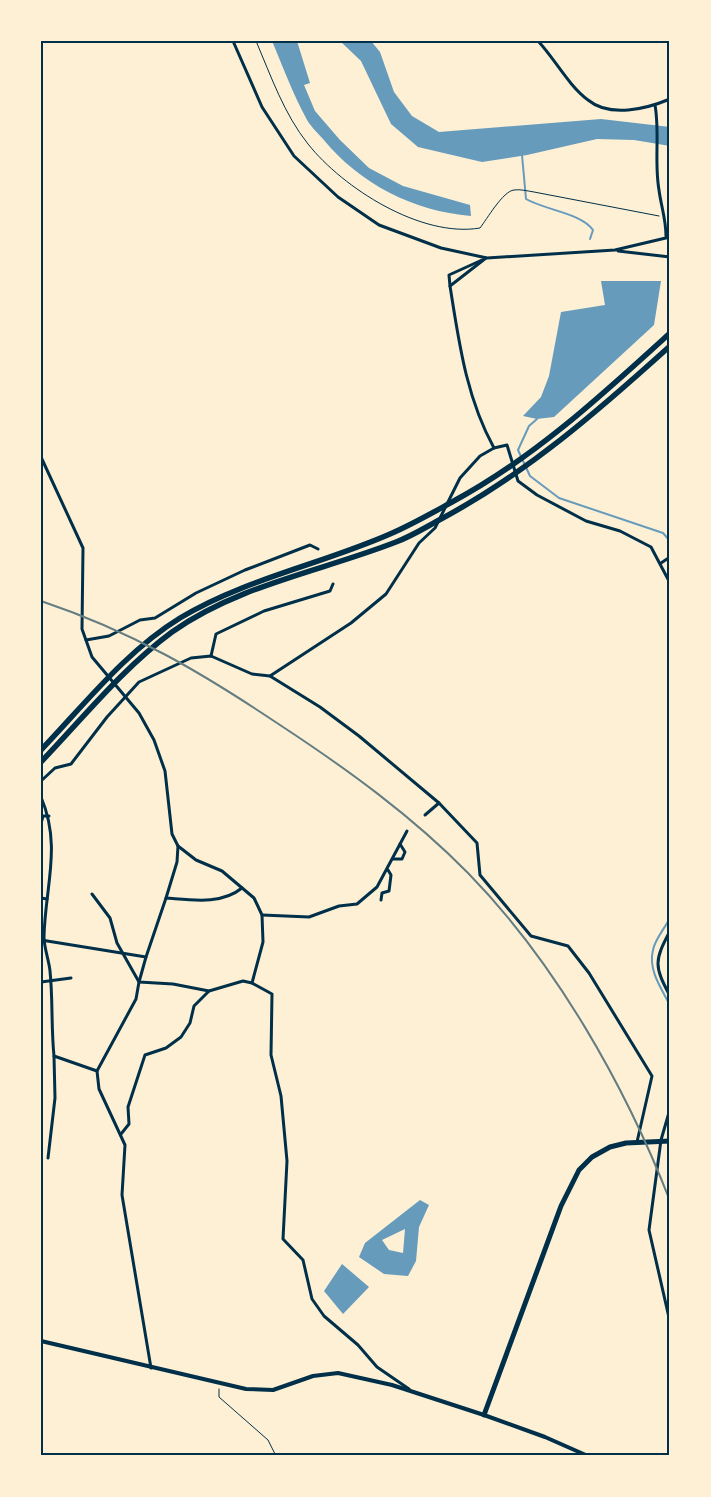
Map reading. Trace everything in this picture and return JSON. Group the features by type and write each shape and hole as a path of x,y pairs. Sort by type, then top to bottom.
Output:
{"highway":[{"path":"41,750 135,653 179,619 220,596 390,534 454,501 539,447 592,404 670,333"},
{"path":"41,762 137,662 173,632 224,603 398,542 462,508 505,482 545,454 599,410 670,346"},
{"path":"484,1415 568,1188 579,1170 592,1157 610,1147 637,1142 670,1141"}],"street":[{"path":"233,41 262,107 281,138 294,156 321,184 357,212 379,225 441,248 487,258 615,250 668,236 666,218 658,190 657,119 655,105"},
{"path":"538,41 589,101 615,111 655,105 670,99"},
{"path":"615,250 670,258"},
{"path":"450,286 487,258"},
{"path":"487,258 449,275 466,380 494,448"},
{"path":"270,676 351,623 386,594 419,543 435,528 460,478 480,456 494,448 507,445 518,481 537,495 586,521 636,538 651,547 670,583"},
{"path":"41,457 83,548 84,572 81,620 86,640 92,657 139,713 154,740 165,771 172,834 178,846 196,860 222,871 254,898 262,915 263,942 252,983"},
{"path":"86,640 109,636 140,620 155,618 196,593 245,570 310,545 318,548"},
{"path":"661,563 670,557"},
{"path":"211,656 216,634 264,610 330,591 333,584"},
{"path":"41,781 56,768 71,764 107,717 140,682 191,658 211,656 252,674 270,676 320,707 359,736 439,803 477,843 480,875 531,936 568,946 589,973 652,1076 637,1142"},
{"path":"41,797 49,816 53,857 43,940 50,981 56,1098 48,1158"},
{"path":"425,815 439,803"},
{"path":"41,824 43,816 49,816"},
{"path":"262,915 309,916 339,906 357,904 377,887 388,870 407,831"},
{"path":"393,860 402,859 405,852 399,844"},
{"path":"151,1368 122,1195 125,1145 99,1089 96,1070 136,999 138,982 177,862 178,846"},
{"path":"381,900 382,894 388,891 391,875 388,870"},
{"path":"166,898 203,900 232,896 242,888"},
{"path":"92,894 110,918 117,943 138,982"},
{"path":"41,898 47,899"},
{"path":"670,932 657,955 656,967 670,996"},
{"path":"43,940 146,957"},
{"path":"41,982 71,978"},
{"path":"138,982 173,984 209,991 243,981 252,983 272,994 271,1055 282,1096 287,1161 283,1239 303,1260 312,1299 324,1316 358,1346 377,1367 412,1391"},
{"path":"121,1134 129,1124 128,1107 145,1055 166,1048 181,1037 190,1023 194,1006 209,991"},
{"path":"54,1056 96,1070"},
{"path":"670,1109 661,1140 648,1230 670,1322"},
{"path":"41,1341 246,1389 273,1390 313,1376 338,1373 412,1391 546,1437 588,1456"}],"path":[{"path":"256,41 286,108 308,144 336,172 381,205 418,220 466,231 480,228 507,192 520,190 666,218"},
{"path":"219,1383 219,1397 268,1440 276,1456"}],"water":[{"path":"272,41 297,41 310,83 304,85 315,111 340,140 369,168 403,186 470,205 471,216 429,208 408,201 371,182 338,155 314,129 301,109"},
{"path":"340,41 371,41 380,52 394,92 412,116 439,132 601,119 670,127 670,146 634,140 597,139 527,155 482,162 418,147 391,124 361,61"},
{"path":"601,281 661,281 654,325 554,417 537,419 523,416 541,397 549,376 561,312 605,305"},
{"path":"420,1200 429,1205 419,1227 416,1261 408,1276 384,1274 359,1257 365,1243","holes":["405,1229 403,1253 389,1250 382,1240"]},
{"path":"342,1264 369,1287 343,1314 324,1291"}],"waterway":[{"path":"522,155 526,199 572,216 587,224 593,230 590,239"},
{"path":"537,419 529,426 518,450 530,476 559,498 663,533 670,541"},
{"path":"670,918 656,942 652,957 656,979 670,1005"},
{"path":"668,1095 670,1077"}],"railway":[{"path":"41,601 106,626 136,640 222,688 354,776 402,813 447,852 500,908 530,945 585,1027 632,1113 670,1201"}]}
